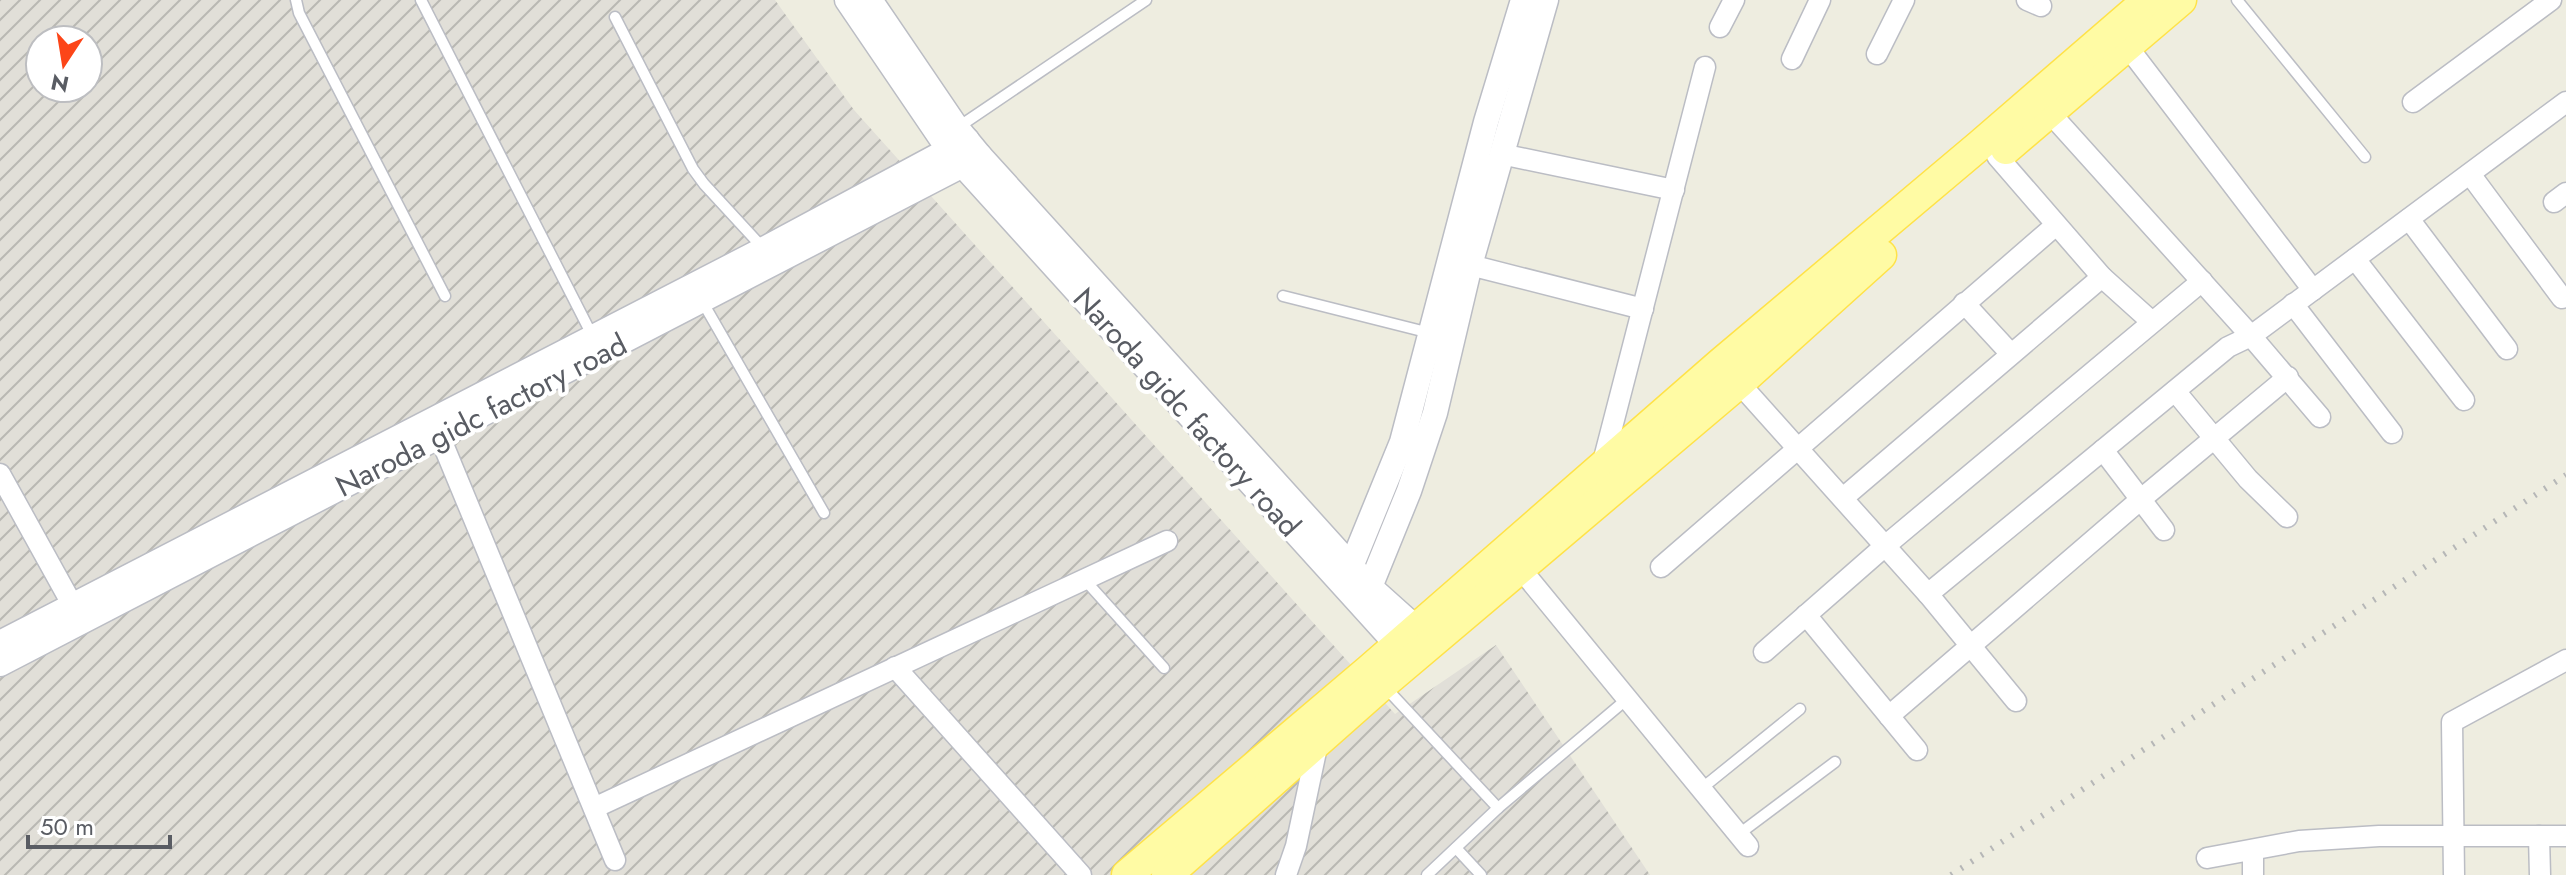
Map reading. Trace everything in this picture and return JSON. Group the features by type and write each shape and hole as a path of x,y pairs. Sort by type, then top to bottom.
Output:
{"main road":[{"path":"1127,875 1376,677 1602,466 2148,0"},
{"path":"1414,644 1520,568 1739,383 1863,270 2181,0"},
{"path":"1167,875 1318,742 1376,677"}],"street":[{"name":"Naroda gidc factory road","path":"847,0 963,147 1365,595 1414,644"},
{"name":"Naroda gidc factory road","path":"870,0 963,147"},
{"path":"1348,576 1402,442 1486,122 1523,0"},
{"path":"1365,595 1423,452 1435,413 1470,265 1546,0"},
{"path":"1720,27 1734,0"},
{"path":"1792,59 1820,0"},
{"path":"1877,54 1904,0"},
{"path":"2413,102 2551,0"},
{"path":"2127,46 2313,290"},
{"path":"1602,466 1705,67"},
{"path":"1928,594 2228,347 2251,336 2566,102"},
{"path":"2050,113 2288,377 2320,417"},
{"name":"Naroda gidc factory road","path":"0,643 963,147"},
{"name":"Naroda gidc factory road","path":"0,664 702,301 963,147"},
{"path":"1501,154 1674,190"},
{"path":"1997,156 2102,277 2152,322"},
{"path":"2470,174 2562,298"},
{"path":"2409,219 2507,349"},
{"path":"1661,567 2056,225"},
{"path":"2355,259 2464,400"},
{"path":"1470,265 1643,309"},
{"path":"1843,498 2102,277"},
{"path":"1764,652 1885,546 2202,281"},
{"path":"1964,303 2011,354"},
{"path":"2293,304 2392,433"},
{"path":"1889,716 2288,377"},
{"path":"1739,383 1928,594 2016,701"},
{"path":"2175,391 2248,479 2287,517"},
{"path":"440,437 615,860"},
{"path":"2103,450 2164,530"},
{"path":"0,474 73,606"},
{"path":"594,808 1167,541"},
{"path":"1520,568 1744,840"},
{"path":"1806,615 1917,750"},
{"path":"2454,875 2452,722 2566,660"},
{"path":"895,667 1081,875"},
{"path":"1286,875 1296,846 1318,742"},
{"path":"2539,836 2540,875"},
{"path":"2207,858 2299,841 2366,837 2566,836"},
{"path":"2253,850 2253,875"}],"lane":[{"path":"296,0 299,13 445,296"},
{"path":"421,0 593,337"},
{"path":"963,147 1146,0"},
{"path":"2237,0 2365,157"},
{"path":"615,17 693,169 764,249"},
{"path":"1283,296 1432,333"},
{"path":"702,301 824,513"},
{"path":"1084,579 1164,668"},
{"path":"1376,677 1498,808"},
{"path":"1427,875 1498,808 1627,699"},
{"path":"1701,789 1800,709"},
{"path":"1744,840 1835,762"},
{"path":"1456,848 1481,875"}],"shaded area":[{"path":"0,0 775,0 854,110 1395,714 1496,645 1650,875 0,875"}],"railway":[{"path":"1951,875 2566,475"}]}
